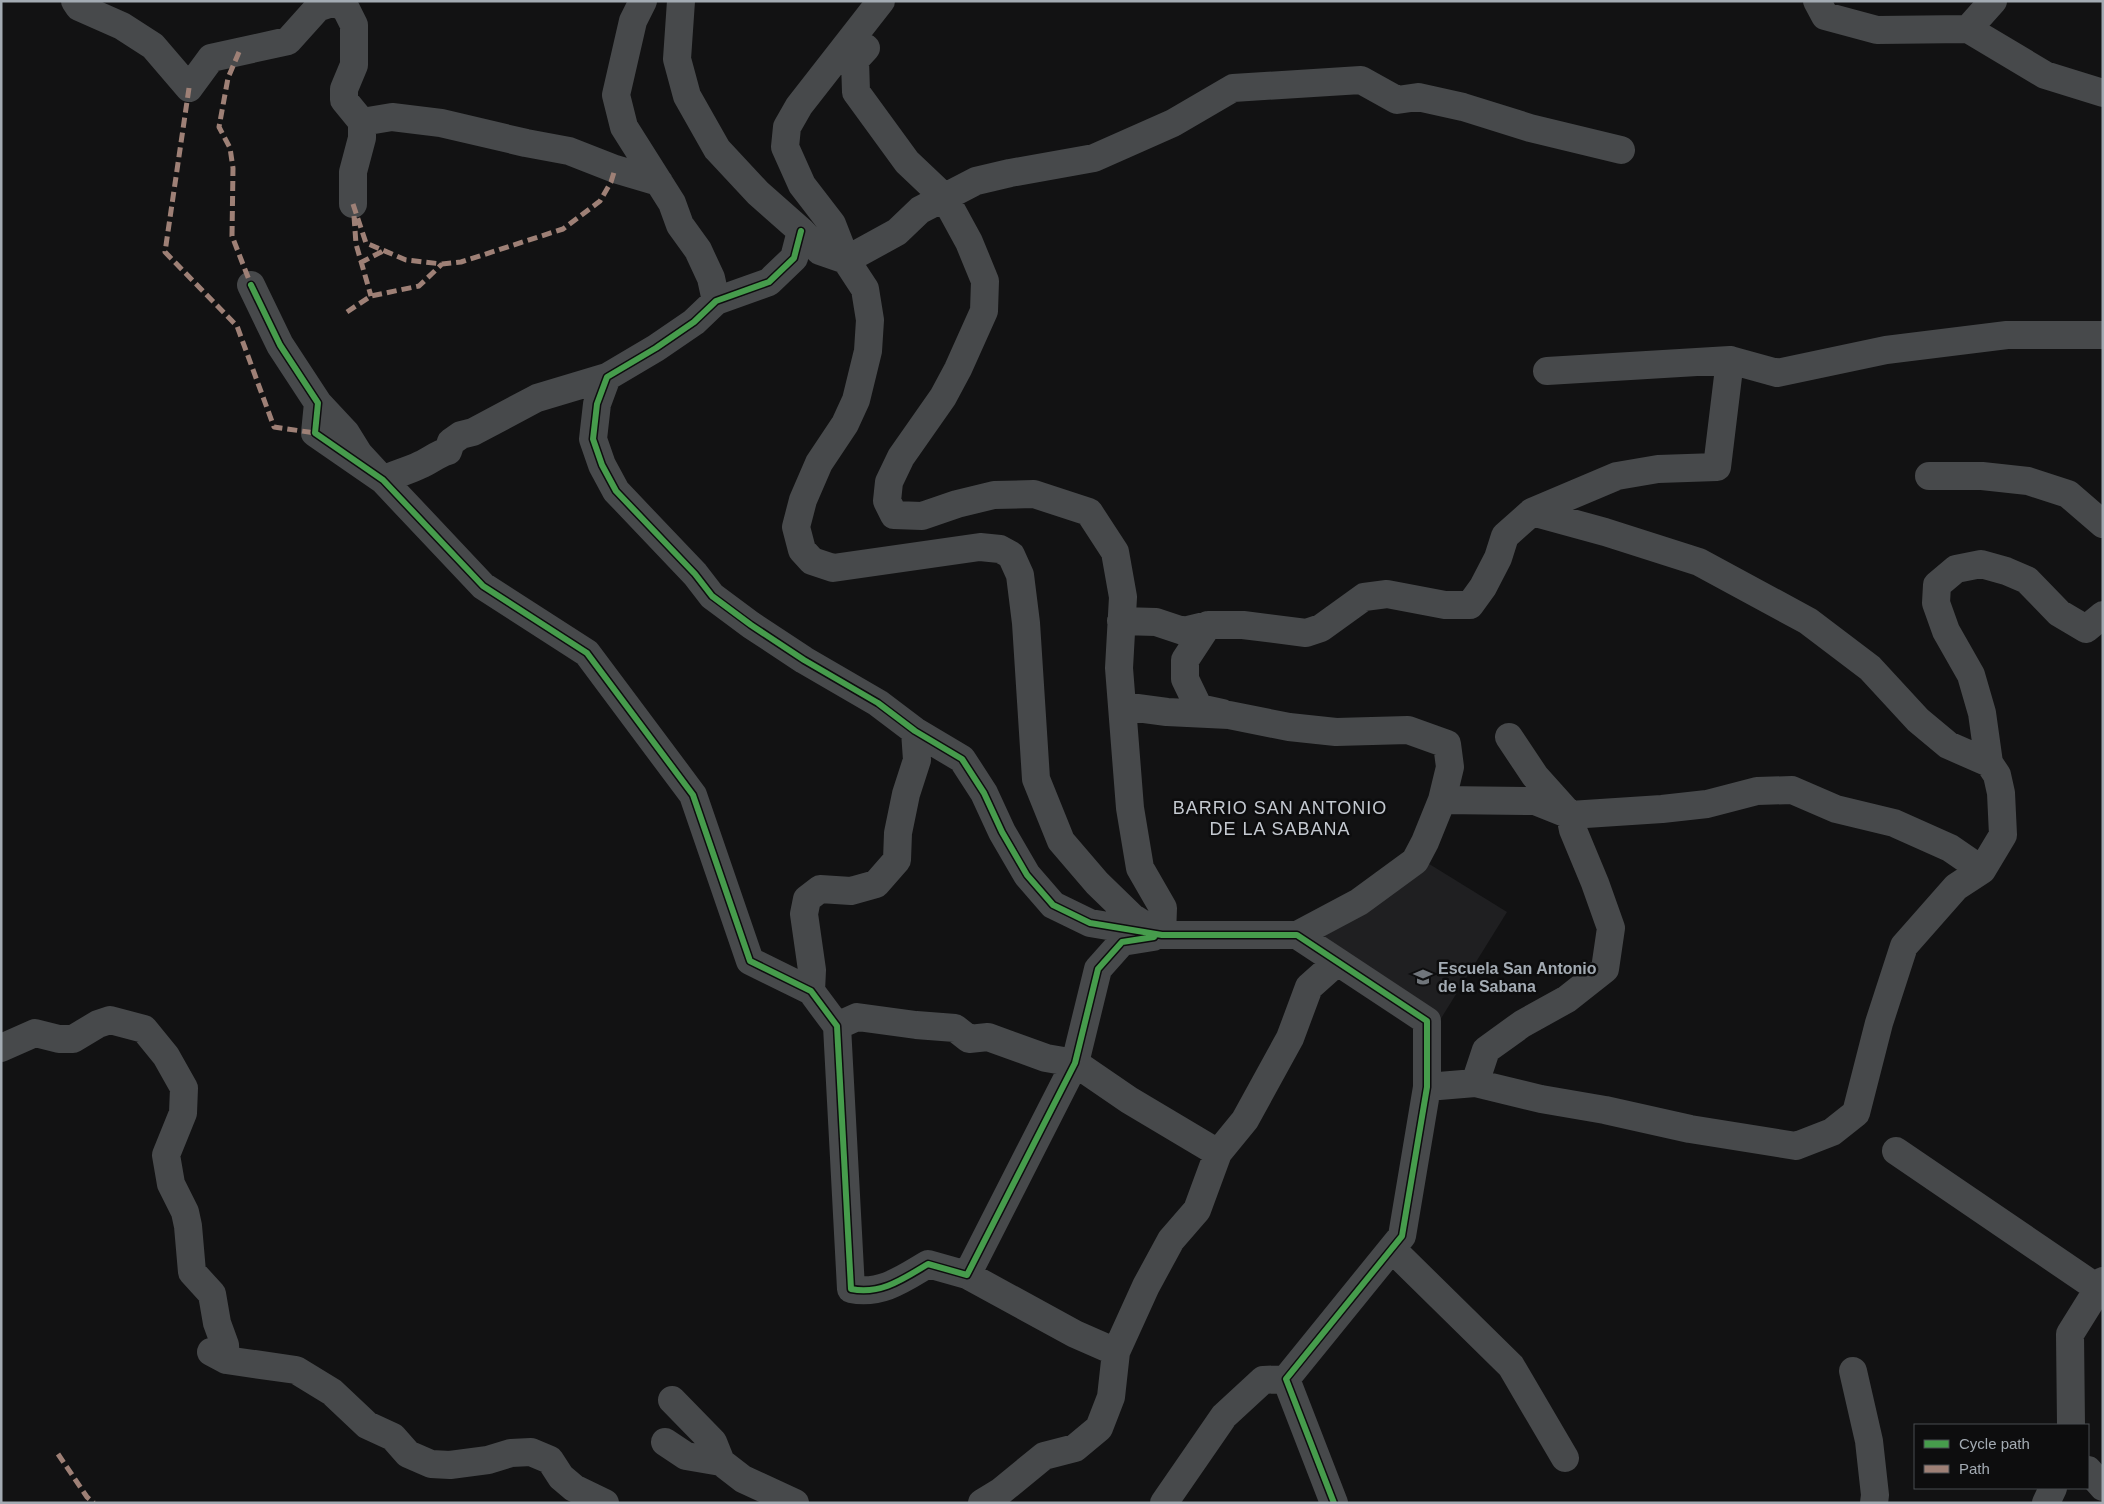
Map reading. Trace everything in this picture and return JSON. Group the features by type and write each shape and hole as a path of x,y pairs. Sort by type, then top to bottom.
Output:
{"street":[{"path":"75,1 79,7 122,26 153,46 189,88 211,58 288,41 322,4 335,2 346,10 354,25 354,65 344,89 344,100 362,122 362,138 354,172 353,204"},
{"path":"681,1 677,59 687,96 717,149 758,193 801,231 820,251 846,260 897,232 920,210 976,181 1094,158 1172,123 1233,88 1361,80 1397,100 1418,97 1621,150"},
{"path":"881,1 799,106 787,127 785,147 802,185 832,224 846,260 865,289 870,320 868,351 856,400 845,424 819,463 803,500 796,526 802,550 812,561 833,568 980,547 1000,549 1011,555 1020,574 1026,622 1036,778 1057,832 1061,841 1097,883 1132,917 1162,935"},
{"path":"1817,1 1825,16 1877,30 1968,29 2045,75 2103,93"},
{"path":"1968,29 1993,1"},
{"path":"633,8 616,95 624,127 672,203 680,225 698,250 711,278 716,301"},
{"path":"866,48 855,60 856,92 908,162 945,198 968,242 985,281 984,311 943,397 901,457 889,482 887,501 894,515 922,516 957,504 994,495 1034,494 1089,512 1115,552 1123,597 1119,668 1130,808 1140,868 1163,908 1162,935"},
{"path":"362,122 392,117 441,123 569,151 615,169 659,182"},
{"path":"383,480 403,470 419,465 438,454 448,452 451,442 461,435 473,432 537,398 607,378 694,322 716,301 769,282 794,258 801,231"},
{"path":"251,285 280,345 318,403 315,433 383,480 483,586 587,652 693,795 750,961 811,992 837,1026 851,1289 864,1292 884,1288 928,1264 967,1275 1075,1334 1116,1352"},
{"path":"1547,371 1730,360 1777,373 1895,348 2007,336 2103,335"},
{"path":"1121,621 1156,622 1183,630 1208,626 1243,625 1306,633 1321,628 1364,597 1387,594 1445,605 1470,605 1483,588 1498,558 1505,536 1532,512 1617,476 1658,469 1717,467 1730,360"},
{"path":"607,378 597,404 593,439 602,465 616,491 695,574 712,596 751,626 804,660 878,702 915,730 962,759 984,793 1002,832 1027,876 1053,905 1090,923 1162,935 1297,935 1359,902 1415,860 1425,842 1442,800 1450,767 1447,744 1408,730 1336,732 1289,727 1199,708 1185,679 1185,660 1208,626"},
{"path":"1929,476 1982,476 2028,481 2068,494 2103,524"},
{"path":"1532,512 1605,532 1699,562 1808,621 1870,668 1918,720 1948,745 1989,763"},
{"path":"1427,1087 1476,1083 1541,1099 1605,1110 1690,1129 1796,1146 1832,1132 1856,1113 1879,1023 1904,946 1956,887 1982,870 2003,835 2001,793 1997,776 1989,763 1982,714 1976,690 1971,675 1946,631 1936,603 1937,585 1956,569 1981,564 2027,580 2059,613 2086,629 2103,615"},
{"path":"1122,706 1167,712 1229,715"},
{"path":"811,992 812,970 804,914 807,899 820,888 851,891 876,884 897,860 898,833 906,794 917,760 915,730"},
{"path":"1476,1083 1486,1050 1522,1024 1567,999 1605,969 1611,928 1595,883 1572,830 1570,815 1535,776 1509,737"},
{"path":"1442,800 1535,801 1570,815 1662,810 1707,804 1757,791 1792,790 1836,810 1894,823 1950,848 1982,870"},
{"path":"967,1275 1075,1063 1098,969 1122,942 1162,935"},
{"path":"1164,1503 1224,1416 1263,1380 1286,1379 1402,1236 1427,1087 1427,1021 1297,935"},
{"path":"982,1503 1000,1492 1044,1456 1075,1448 1099,1428 1111,1397 1116,1352 1146,1286 1171,1240 1197,1210 1218,1153 1245,1120 1290,1038 1309,987 1337,962"},
{"path":"837,1026 857,1017 916,1026 955,1028 969,1039 988,1037 1046,1058 1075,1063 1129,1100 1218,1153"},
{"path":"1,1048 35,1033 59,1039 73,1039 98,1024 110,1020 144,1029 166,1056 184,1088 182,1113 166,1155 171,1184 185,1212 192,1272 212,1294 217,1323 225,1345 217,1355 296,1370 332,1392 367,1425 392,1437 408,1454 431,1464 450,1465 488,1460 511,1453 531,1452 550,1460 561,1478 574,1488 605,1503"},
{"path":"1896,1151 2101,1287 2070,1334 2071,1424"},
{"path":"1392,1249 1511,1366 1565,1458"},
{"path":"1853,1370 1869,1442 1876,1495 1874,1503"},
{"path":"1286,1379 1334,1503"},
{"path":"672,1400 713,1442 722,1462 744,1479 795,1503"},
{"path":"665,1442 686,1456 722,1462"},
{"path":"2089,1471 2103,1487"},
{"path":"2046,1503 2053,1489"}],"shaded area":[{"name":"Escuela San Antonio de la Sabana","path":"1426,862 1507,912 1440,1020 1317,934"}],"marked path":[{"path":"239,52 228,78 219,127 230,148 233,168 232,236 251,285"},
{"path":"189,88 165,252 237,326 274,427 315,433"},
{"path":"353,204 366,243 406,260 442,264 461,262 563,229 600,201 611,182 615,169"},
{"path":"354,216 356,244 371,296"},
{"path":"360,263 383,251"},
{"path":"347,312 371,296 419,286 442,264"},
{"path":"58,1454 87,1497 94,1503"}],"cycle path":[{"path":"801,231 794,258 769,282 716,301 694,322 656,348 607,377 597,404 593,439 602,465 616,491 695,574 712,596 751,625 804,660 878,703 915,731 962,759 984,793 1002,832 1027,875 1053,905 1090,923 1162,935 1297,935 1427,1021 1427,1087 1402,1236 1286,1379 1334,1503"},
{"path":"251,285 280,345 318,403 315,433 383,480 483,586 587,653 693,795 750,961 811,991 837,1026 851,1289 872,1290 882,1288 901,1280 928,1264 967,1275 1075,1063 1098,969 1122,942 1154,937"}],"place":[{"name":"Escuela San Antonio de la Sabana","path":"1423,977"}],"district":[{"name":"BARRIO SAN ANTONIO DE LA SABANA","path":"1280,818"}]}
